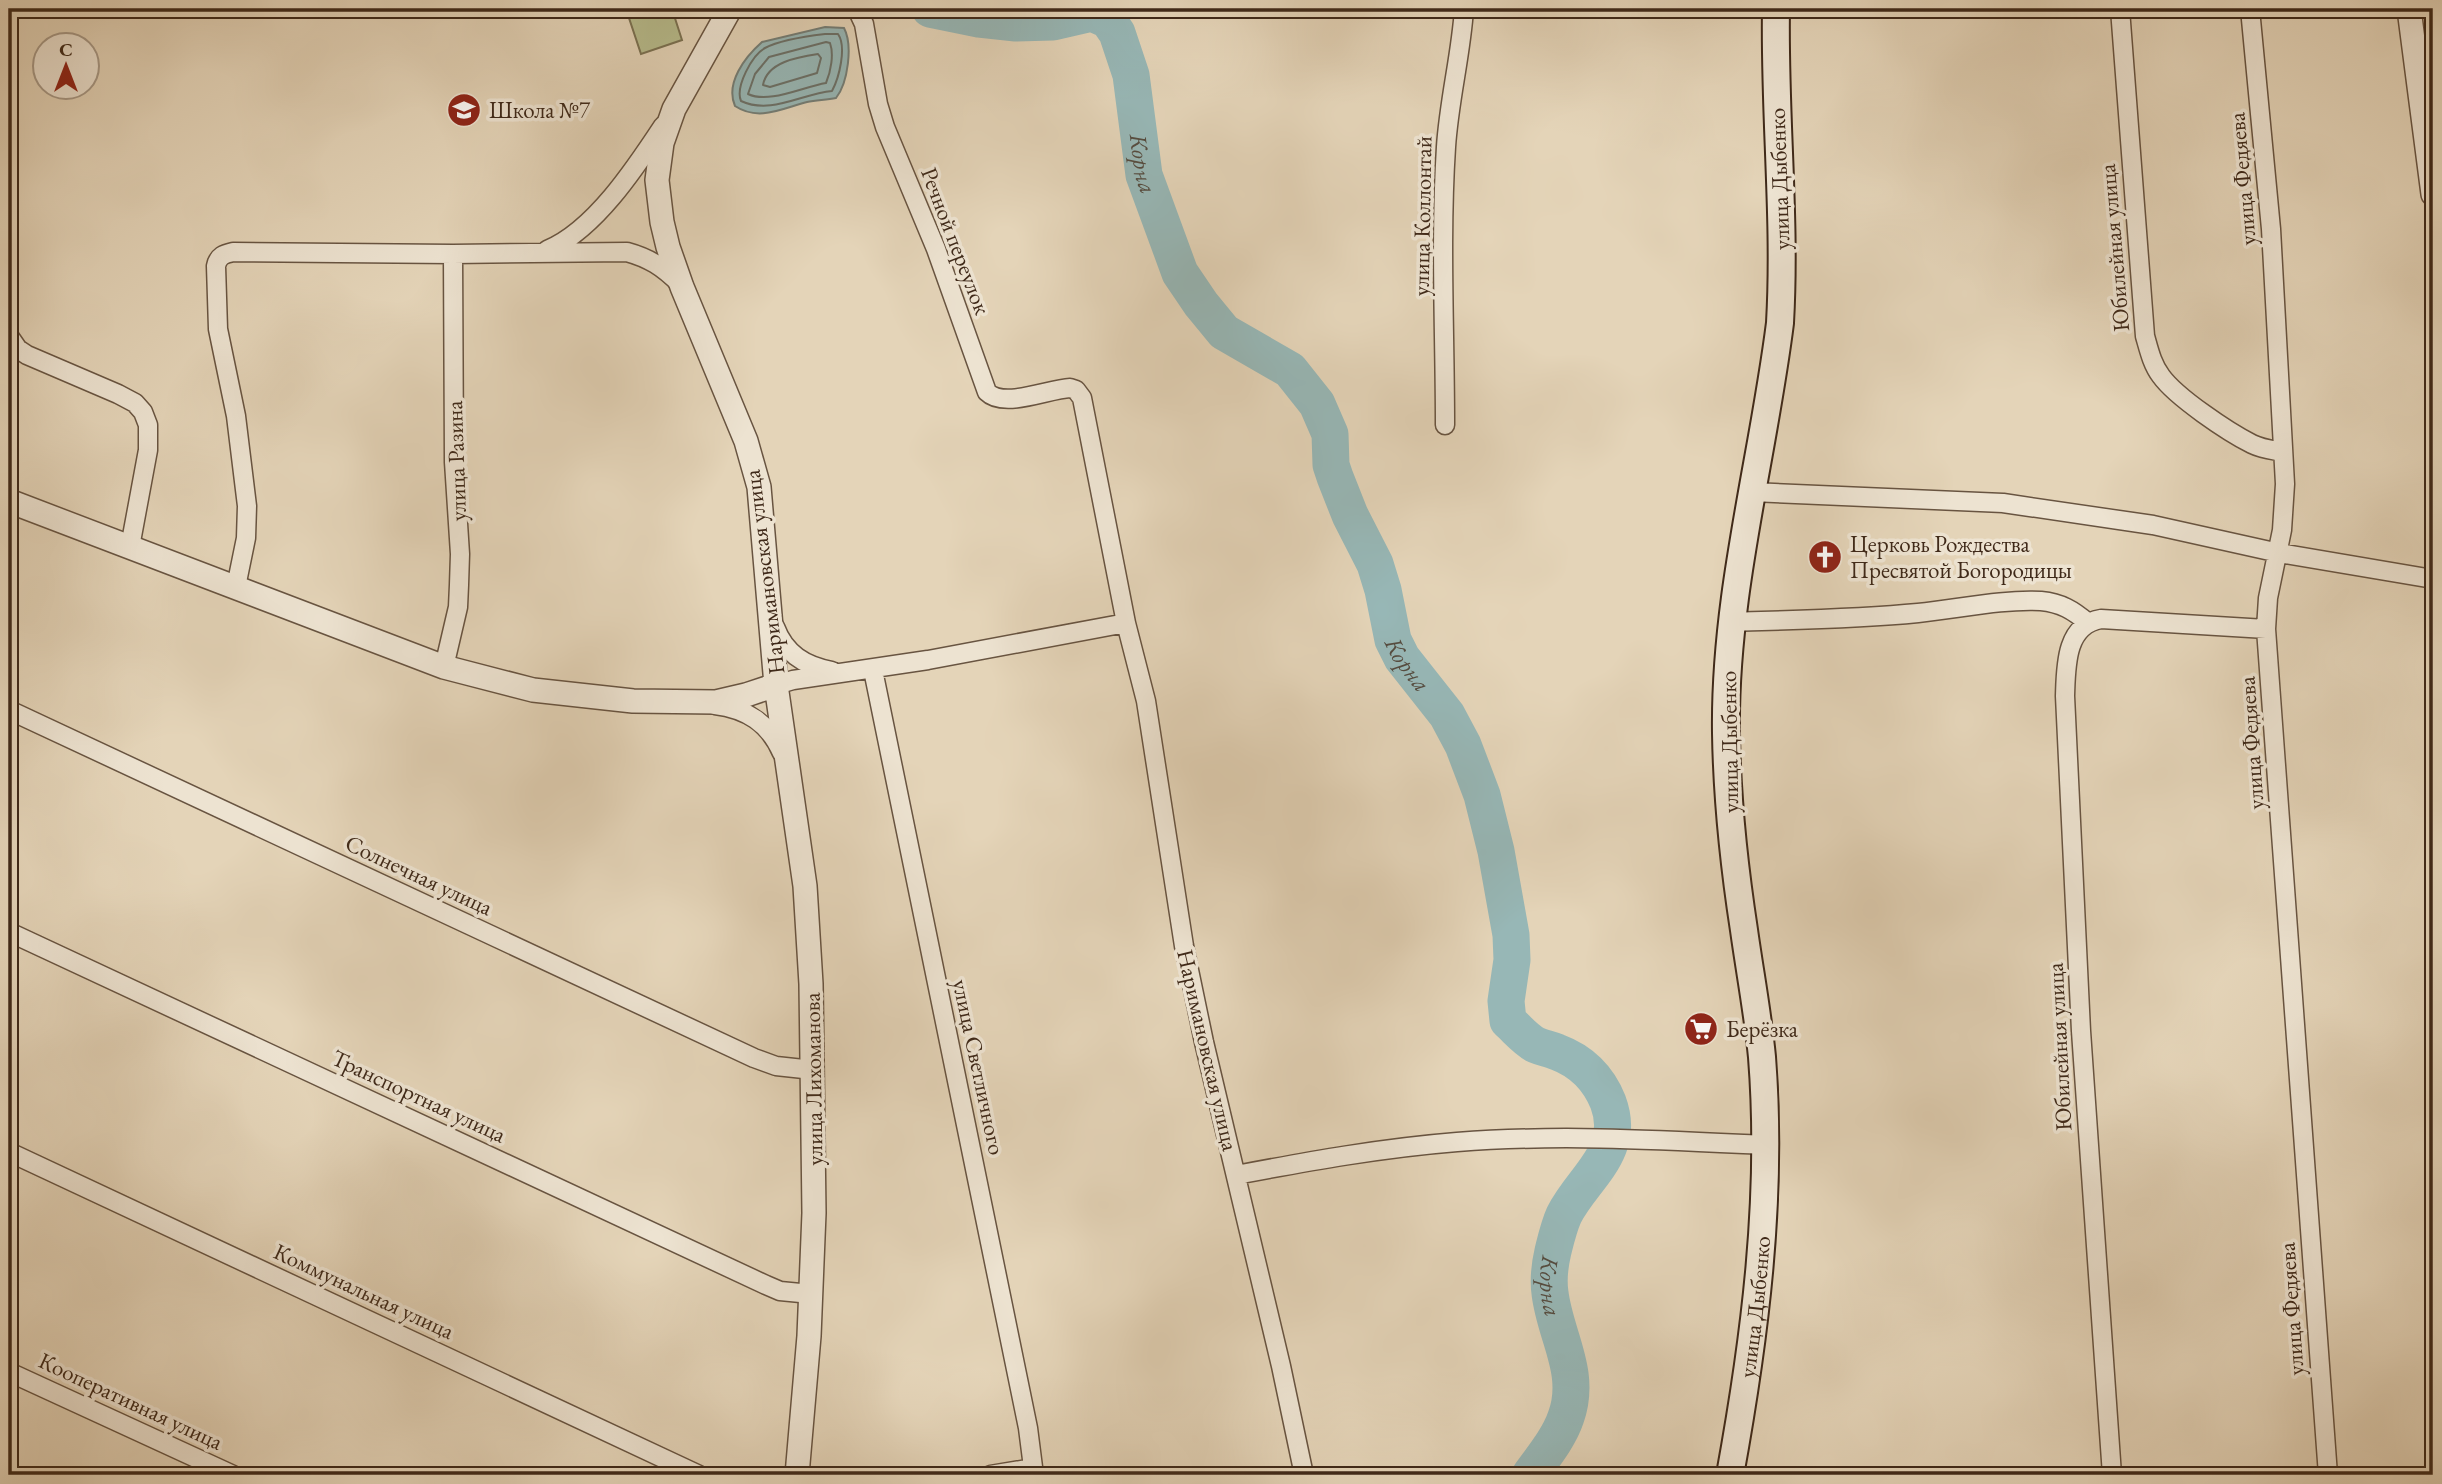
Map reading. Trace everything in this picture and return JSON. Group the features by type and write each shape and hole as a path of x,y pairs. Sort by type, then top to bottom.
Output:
{"main road":[{"name":"улица Дыбенко","path":"1730,1475 1753,1333 1765,1145 1761,1055 1727,781 1726,692 1731,622 1774,366 1782,282 1776,9"}],"street":[{"name":"Наримановская улица","path":"541,253 569,238 633,171 674,109 730,9"},
{"name":"Речной переулок","path":"858,9 864,24 876,94 885,127 936,249 987,392 992,397 1007,399 1070,388 1076,390 1082,398"},
{"name":"улица Коллонтай","path":"1445,425 1446,157 1464,9"},
{"name":"Юбилейная улица","path":"2120,9 2145,336 2151,357 2161,376 2177,393 2253,445 2283,452"},
{"name":"улица Федяева","path":"2250,9 2272,229 2285,494 2279,554 2268,598 2266,629 2328,1475"},
{"path":"2409,9 2433,194"},
{"name":"Наримановская улица","path":"674,109 662,143 657,180 662,222 682,287 734,411 753,465 762,508 776,685 793,680 873,670 1126,623"},
{"name":"Наримановская улица","path":"236,587 246,538 247,506 238,427 218,329 216,266 224,254 627,252 659,264 682,287"},
{"name":"улица Разина","path":"444,667 458,607 460,554 454,463 453,254"},
{"path":"9,336 18,349 27,355 118,394 135,403 143,412 148,425 148,450 130,547"},
{"name":"Наримановская улица","path":"1082,398 1126,623 1146,701 1184,946 1204,1042 1292,1410 1304,1475"},
{"path":"1752,492 2003,503 2153,525 2279,554 2433,579"},
{"path":"9,501 444,667 505,684 562,695 730,707 756,718 773,736 789,769"},
{"path":"1731,622 1874,617 2041,601 2066,607 2088,623 2112,619 2266,629"},
{"path":"771,615 779,637 789,652 817,668 846,673"},
{"name":"Юбилейная улица","path":"2088,623 2072,640 2065,696 2081,1031 2112,1475"},
{"name":"улица Светличного","path":"873,670 1023,1401 1034,1471"},
{"path":"698,703 730,700 776,685"},
{"name":"улица Лихоманова","path":"776,685 800,846 809,933 813,1070 814,1213 811,1294 797,1475"},
{"name":"Солнечная улица","path":"9,710 754,1058 776,1066 813,1070"},
{"name":"Транспортная улица","path":"9,932 766,1285 780,1291 811,1294"},
{"path":"1236,1175 1347,1154 1433,1144 1588,1137 1765,1145"},
{"name":"Коммунальная улица","path":"9,1152 699,1475"},
{"name":"Кооперативная улица","path":"9,1372 233,1475"},
{"path":"990,1475 1034,1471"}],"green space":[{"path":"626,9 672,9 682,40 641,54"}],"water":[{"path":"825,27 844,28 847,35 849,54 846,74 836,98 762,113 744,111 735,106 733,88 738,71 762,42"}],"waterway":[{"name":"Корна","path":"930,9 1016,23 1053,22 1092,13 1108,20 1117,33 1131,75 1144,175 1180,273 1224,332 1290,370 1317,404 1330,434 1331,465 1335,477 1350,515 1375,564 1393,640 1402,658 1447,715 1463,745 1482,795 1496,851 1511,935 1512,960 1506,1001 1508,1021 1532,1043 1566,1056 1588,1071 1604,1093 1612,1120 1612,1135 1607,1150 1564,1215 1553,1251 1550,1293 1569,1369 1570,1401 1559,1432 1530,1475"}],"place":[{"name":"Школа №7","path":"464,110"},
{"name":"Церковь Рождества Пресвятой Богородицы","path":"1825,557"},
{"name":"Берёзка","path":"1701,1029"}]}
